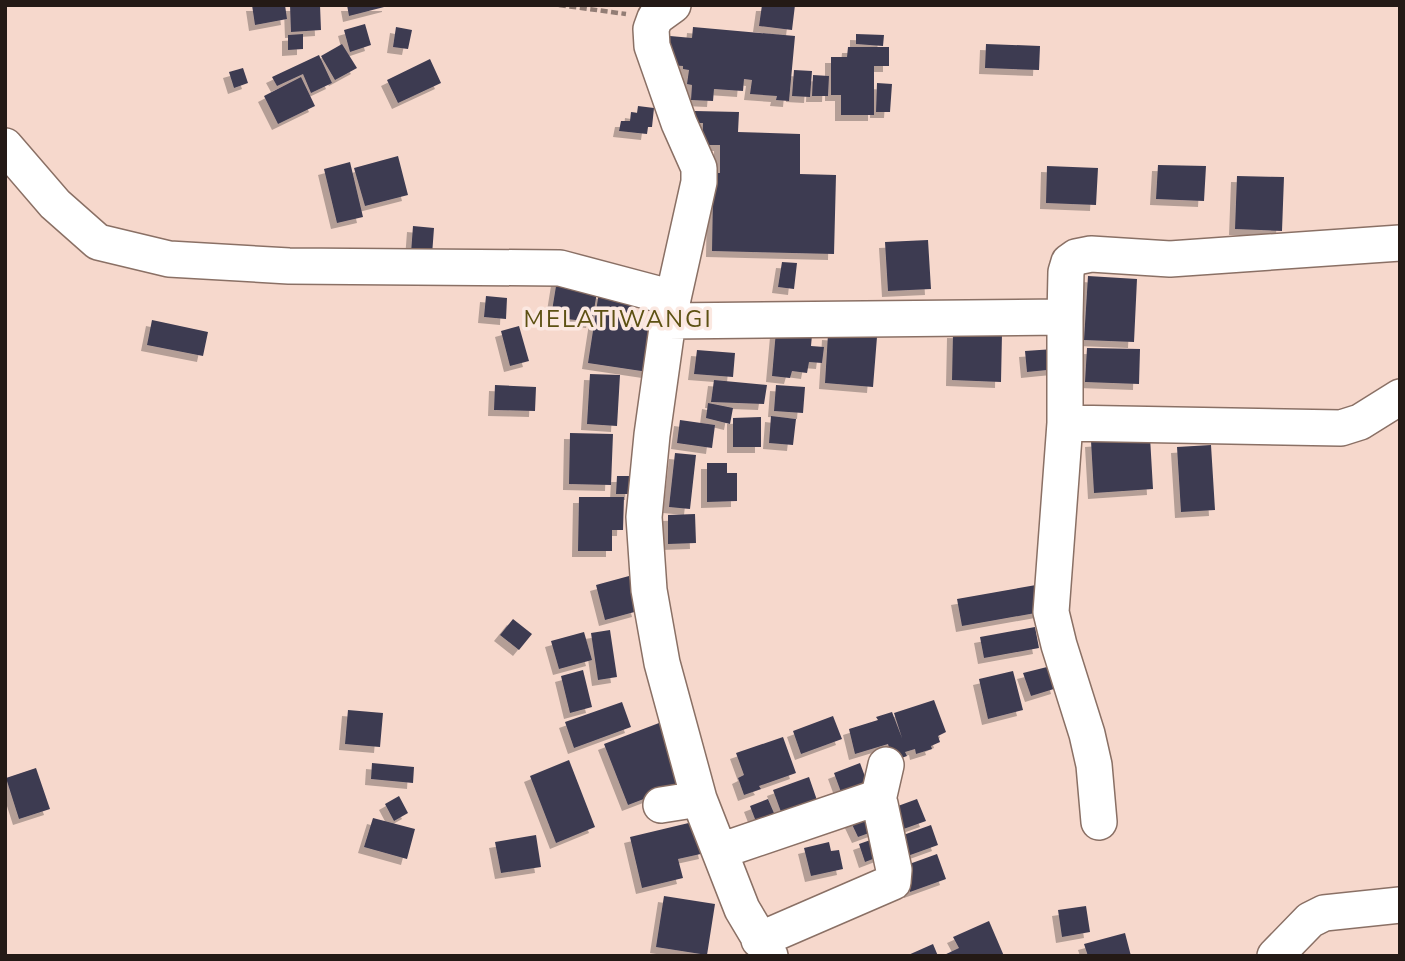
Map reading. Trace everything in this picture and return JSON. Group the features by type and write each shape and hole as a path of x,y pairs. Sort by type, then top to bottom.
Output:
{"street":[{"path":"664,12 651,29 653,46 679,123 699,168 699,182 670,310 649,461 645,529 649,590 662,663 699,799 760,940"},
{"path":"5,146 55,204 98,242 169,259 289,266 560,268 670,310 1065,317"},
{"path":"1099,822 1094,765 1087,734 1051,612 1065,424 1066,272 1069,262 1076,257 1091,254 1170,259 1400,243"},
{"path":"1065,424 1341,428 1360,422 1400,397"},
{"path":"760,940 892,882 894,870 878,800 886,765"},
{"path":"661,805 699,799"},
{"path":"720,851 870,800 878,800"},
{"path":"760,940 867,878"},
{"path":"1275,956 1310,920 1324,913 1400,905"}],"path":[{"path":"559,5 664,12"}],"building":[{"path":"252,5 285,5 287,19 255,25"},
{"path":"290,5 320,5 321,30 291,32"},
{"path":"347,5 388,5 388,6 349,16"},
{"path":"762,5 795,5 792,30 759,26"},
{"path":"365,24 371,45 350,52 344,30"},
{"path":"396,27 412,30 408,49 393,47"},
{"path":"693,27 795,36 789,101 776,100 777,96 750,94 752,80 744,79 743,91 714,89 713,101 691,100 692,85 687,84 689,70 683,69 683,66 668,65 670,36 692,38"},
{"path":"303,34 303,49 288,50 288,35"},
{"path":"856,34 884,35 883,46 856,44"},
{"path":"342,44 357,68 335,80 321,56"},
{"path":"986,44 1040,46 1039,70 985,68"},
{"path":"848,47 889,47 889,66 874,66 874,115 841,115 841,95 831,95 831,57 847,57"},
{"path":"319,55 332,83 311,93 303,74 277,86 272,77"},
{"path":"430,59 441,83 398,103 387,80"},
{"path":"243,68 248,83 234,88 229,72"},
{"path":"794,70 812,71 810,97 792,96"},
{"path":"813,75 829,76 828,96 812,96"},
{"path":"301,77 315,106 278,124 264,96"},
{"path":"877,83 892,84 890,112 876,112"},
{"path":"638,106 654,108 652,127 648,127 647,134 619,131 621,121 630,121 631,112 637,113"},
{"path":"695,111 739,112 738,132 800,134 800,174 836,175 834,254 712,251 713,194 710,173 720,173 720,145 702,145 703,123 694,123"},
{"path":"398,156 408,195 365,206 354,168"},
{"path":"350,162 363,217 337,223 324,169"},
{"path":"1158,165 1206,166 1204,201 1156,199"},
{"path":"1047,166 1098,168 1096,205 1046,203"},
{"path":"1237,176 1284,177 1282,231 1235,229"},
{"path":"413,226 434,228 432,255 411,253"},
{"path":"928,240 931,289 888,291 885,242"},
{"path":"782,262 797,263 794,289 778,287"},
{"path":"1088,276 1137,279 1134,342 1084,340"},
{"path":"557,280 598,286 592,322 551,317"},
{"path":"599,292 635,297 631,327 654,330 648,372 588,363"},
{"path":"486,296 507,298 506,319 484,317"},
{"path":"152,320 208,332 203,356 147,345"},
{"path":"519,326 529,361 510,366 501,331"},
{"path":"776,331 812,335 811,346 824,347 822,363 809,362 807,373 792,371 790,378 772,376"},
{"path":"953,332 1002,333 1001,382 952,380"},
{"path":"828,334 877,337 873,387 825,383"},
{"path":"1087,348 1140,349 1139,384 1085,382"},
{"path":"1054,349 1057,369 1027,372 1025,351"},
{"path":"697,350 735,353 733,377 694,374"},
{"path":"590,374 620,375 617,426 587,424"},
{"path":"714,380 767,385 764,404 711,402"},
{"path":"495,385 536,387 535,411 494,410"},
{"path":"776,385 805,387 803,413 774,411"},
{"path":"708,403 733,408 730,424 706,418"},
{"path":"771,416 796,419 793,445 769,443"},
{"path":"761,417 761,447 733,447 733,418"},
{"path":"680,420 715,425 712,448 677,443"},
{"path":"570,433 613,434 611,485 569,484"},
{"path":"1150,437 1153,489 1094,493 1091,441"},
{"path":"1211,445 1215,510 1181,512 1177,447"},
{"path":"675,453 696,455 690,509 669,507"},
{"path":"707,463 727,463 727,473 737,473 737,501 707,502"},
{"path":"617,476 632,476 631,494 616,494"},
{"path":"579,497 624,497 623,530 612,530 612,551 578,551"},
{"path":"695,514 696,543 668,544 668,515"},
{"path":"629,576 638,611 605,620 596,585"},
{"path":"1036,585 1041,612 962,626 957,599"},
{"path":"513,619 532,634 519,650 500,635"},
{"path":"1035,627 1039,648 984,658 980,637"},
{"path":"610,630 617,677 598,680 591,633"},
{"path":"584,632 592,660 559,669 551,641"},
{"path":"1051,666 1057,688 1031,696 1023,673"},
{"path":"583,670 592,707 570,713 561,676"},
{"path":"1013,671 1023,710 988,719 979,679"},
{"path":"934,700 946,732 938,736 940,742 931,746 932,749 916,754 915,749 905,752 907,756 893,761 888,744 855,754 849,729 878,720 876,717 892,712 902,738 894,713"},
{"path":"622,702 631,727 574,748 565,722"},
{"path":"348,710 383,713 380,747 345,744"},
{"path":"833,716 842,739 801,754 793,731"},
{"path":"659,723 683,784 628,805 604,744"},
{"path":"783,737 796,773 759,786 761,789 744,795 738,778 744,775 736,753"},
{"path":"569,760 595,827 556,843 530,776"},
{"path":"372,763 414,767 413,783 371,779"},
{"path":"860,763 867,782 841,792 834,773"},
{"path":"36,768 50,809 19,819 6,778"},
{"path":"809,777 819,806 784,820 773,790"},
{"path":"399,796 408,813 394,821 385,804"},
{"path":"768,799 779,825 760,832 750,806"},
{"path":"917,799 926,821 895,832 887,810"},
{"path":"872,808 880,829 858,837 849,818"},
{"path":"373,818 415,829 407,859 364,847"},
{"path":"697,821 705,853 678,859 683,878 642,888 630,837"},
{"path":"931,825 938,845 902,858 895,838"},
{"path":"536,835 541,867 501,873 495,842"},
{"path":"879,837 886,854 865,862 859,844"},
{"path":"829,842 831,851 839,850 843,869 811,876 804,848"},
{"path":"937,854 946,879 910,892 901,867"},
{"path":"664,896 715,904 707,955 656,947"},
{"path":"1086,906 1090,932 1062,937 1058,910"},
{"path":"989,921 1004,956 942,956 959,948 953,937"},
{"path":"1125,933 1131,956 1088,956 1084,944"},
{"path":"933,944 938,956 906,956"}],"district":[{"name":"MELATIWANGI","path":"618,319"}]}
